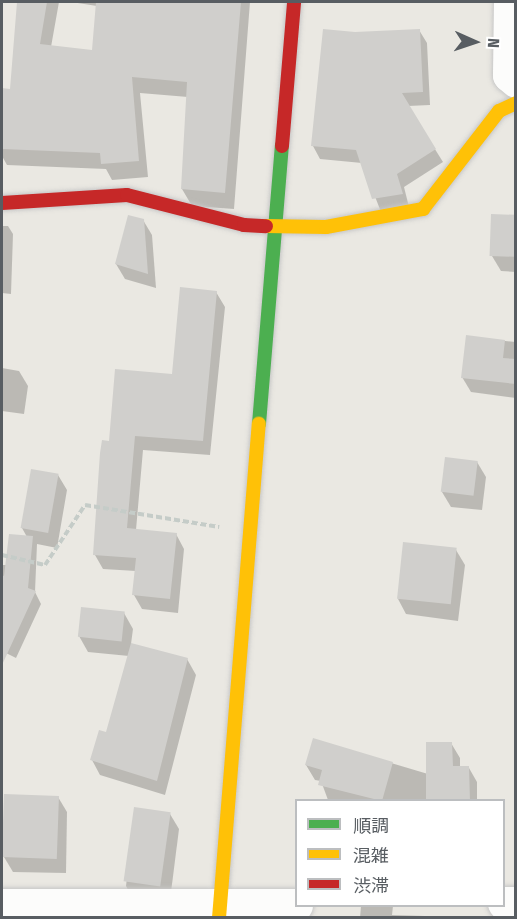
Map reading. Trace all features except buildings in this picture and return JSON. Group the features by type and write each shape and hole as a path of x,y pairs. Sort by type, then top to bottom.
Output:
{"street":[{"path":"219,912 294,2"},
{"path":"510,2 509,75 516,81"},
{"path":"2,203 127,195 244,225 326,227 423,209 499,111 516,103"},
{"path":"2,905 219,912 295,905"}],"path":[{"path":"2,555 45,565 84,506 250,532"}],"traffic: fast":[{"path":"259,424 282,146"}],"traffic: slow":[{"path":"266,226 326,227 423,209 499,111 516,103"},
{"path":"219,918 259,424"}],"traffic: jam":[{"path":"282,146 294,2"},
{"path":"2,203 127,195 244,225 266,226"}]}
